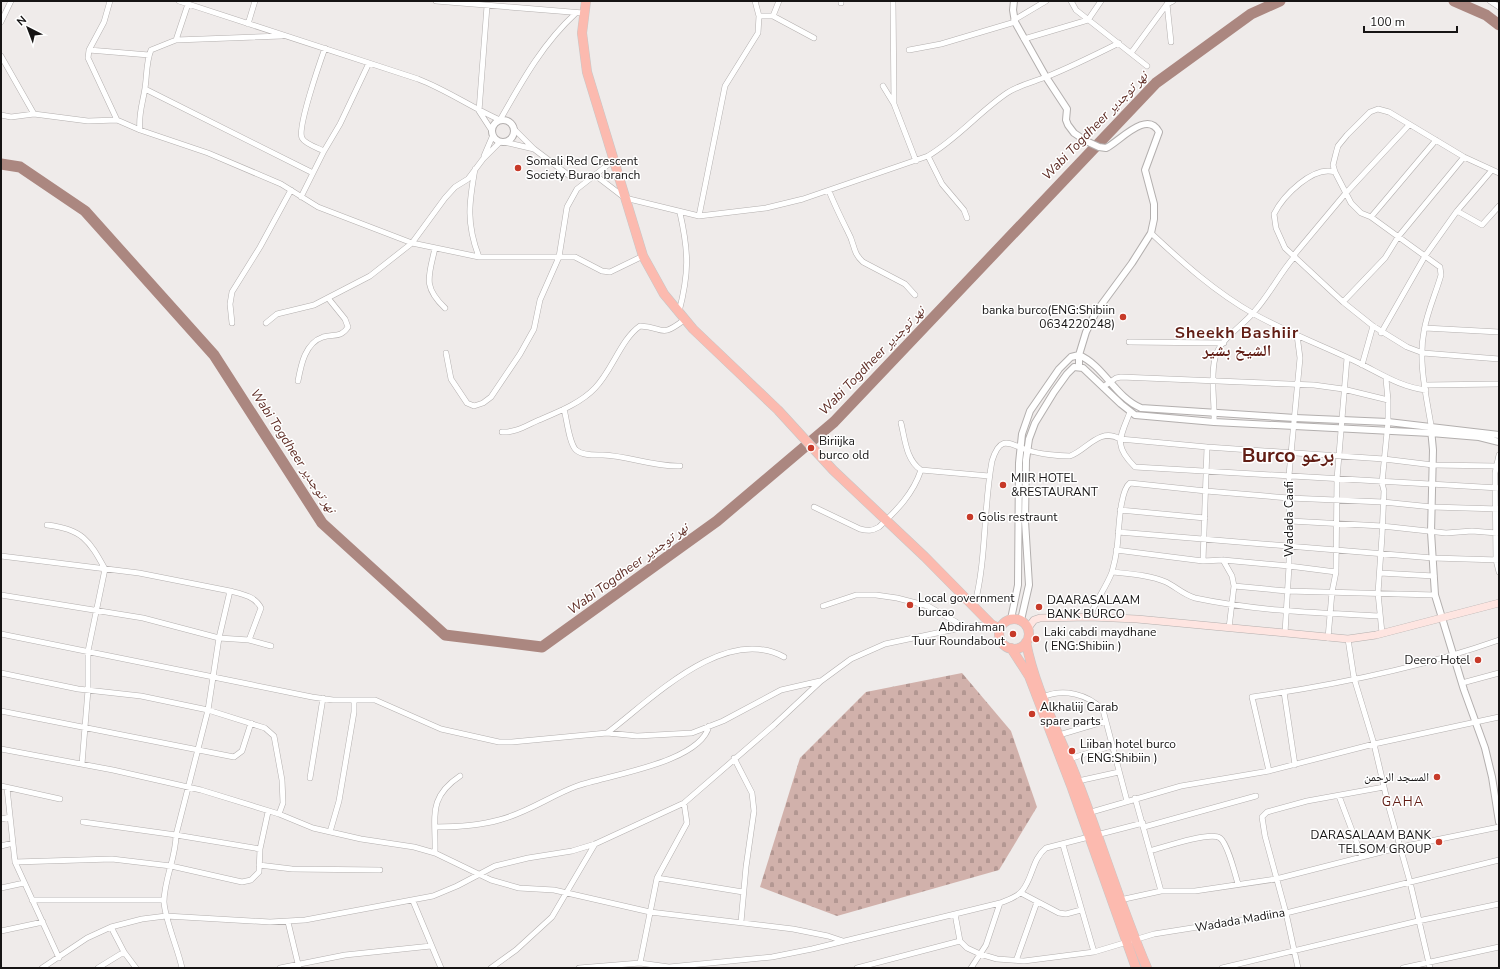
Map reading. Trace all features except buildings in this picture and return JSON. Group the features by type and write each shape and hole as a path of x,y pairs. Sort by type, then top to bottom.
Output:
{"highway":[{"path":"586,1 580,13 583,51 587,72 624,198 643,256 664,294 681,316 778,410 833,470 991,624 1000,629"},
{"path":"1026,642 1017,648 1011,648 1003,644 1000,639 1000,629 1006,621 1011,619 1021,620 1028,628 1029,633 1026,642 1029,656 1043,697 1078,781 1085,814"},
{"path":"1011,648 1029,676 1085,814 1131,940 1147,968"},
{"path":"1093,837 1120,900 1131,940 1136,968"}],"main road":[{"path":"1028,628 1034,620 1040,618 1090,617 1348,639 1382,633 1499,603"}],"street":[{"path":"1,22 11,1"},
{"path":"110,1 104,22 89,50 88,58 90,66 117,120"},
{"path":"179,1 440,87 479,111 500,120 507,120 534,149 571,177 595,175 624,198 680,213 700,216 766,208 830,191 916,161 941,148 991,104 1009,92 1027,83 1046,77 1119,43"},
{"path":"248,24 255,1"},
{"path":"436,1 580,13"},
{"path":"700,216 725,86 758,33 759,16 755,1"},
{"path":"773,16 779,1"},
{"path":"893,1 894,104"},
{"path":"1014,1 1013,10 1015,21 1046,77 1067,109 1066,120 1071,129 1086,141 1099,147 1106,148 1113,145 1134,128 1144,124 1152,124 1159,132 1147,161 1145,170 1154,204 1154,219 1151,233 1132,263 1096,312 1086,332 1080,355 1079,366"},
{"path":"909,50 941,44 1015,21 1046,1"},
{"path":"1070,1 1076,10 1147,66"},
{"path":"1024,39 1088,20 1101,1"},
{"path":"1131,53 1167,3 1173,1"},
{"path":"1490,1 1499,7"},
{"path":"1167,3 1171,42"},
{"path":"176,40 188,4"},
{"path":"487,6 479,111 492,133 502,142 534,149"},
{"path":"483,159 494,124 500,120 525,75 546,45 563,25 580,13"},
{"path":"759,16 773,16 814,38"},
{"path":"140,130 139,122 151,50 176,40 286,36"},
{"path":"324,151 305,141 301,134 310,94 325,48"},
{"path":"89,50 149,55"},
{"path":"1,56 34,114"},
{"path":"301,197 324,151 340,124 369,63"},
{"path":"883,86 894,104 916,161"},
{"path":"145,89 313,173"},
{"path":"1499,173 1464,157 1382,109 1370,112 1338,146 1334,159 1334,172 1342,184 1345,194 1356,208 1437,264 1441,271 1425,328 1423,353 1431,425 1433,465 1431,532 1435,595 1452,654 1476,721 1490,767 1499,822"},
{"path":"1,115 11,117 34,114 88,121 117,120 140,130 208,153 291,190 301,197 332,213 412,243 479,257 575,257 602,271 610,272 643,256"},
{"path":"1214,422 1213,380 1215,358 1224,343 1253,314 1294,255 1345,194 1409,125"},
{"path":"266,323 277,314 300,309 363,282 412,243 445,198 455,187 468,179 483,159 502,142 511,139 514,129"},
{"path":"1371,217 1436,140"},
{"path":"928,156 942,184 964,210 967,218"},
{"path":"1343,302 1385,258 1398,237 1464,157"},
{"path":"446,354 451,379 467,403 474,406 483,403 491,397 520,354 534,329 540,300 559,257 567,207 577,189 614,160"},
{"path":"476,168 468,211 473,239 479,257"},
{"path":"1334,172 1324,170 1311,175 1294,189 1274,214 1279,238 1285,248 1343,302 1381,333 1407,347 1423,353 1499,359"},
{"path":"1381,333 1425,256 1457,211 1492,170"},
{"path":"232,323 230,304 232,292 260,247 291,190"},
{"path":"830,191 838,214 849,233 853,249 859,258 863,262 905,284 914,295"},
{"path":"1457,211 1482,225 1499,206"},
{"path":"502,432 514,432 564,409 595,388 636,329 640,326 661,332 670,330 681,316 688,261 685,234 680,213"},
{"path":"1151,233 1191,270 1211,286 1253,314 1362,364 1386,378 1408,387 1426,388 1499,384"},
{"path":"435,248 429,278 430,289 434,298 445,308"},
{"path":"298,381 303,358 309,348 322,338 339,336 348,328 345,319 328,298"},
{"path":"1362,364 1373,326"},
{"path":"1425,328 1499,332"},
{"name":"Wadada Caafi","path":"1285,633 1289,566 1289,476 1296,418 1300,358 1297,335"},
{"path":"1129,342 1224,343"},
{"path":"1011,619 1018,585 1020,446 1025,423 1042,394 1065,362 1071,357 1080,355 1090,361 1128,401 1141,408 1431,425 1499,435"},
{"path":"1328,638 1332,592 1336,572 1337,479 1343,389 1347,358"},
{"path":"1079,366 1130,412 1145,416 1295,427 1431,433 1479,437 1499,442"},
{"path":"1021,620 1029,585 1025,521 1027,450 1036,423 1054,392 1070,370 1079,366"},
{"path":"1103,387 1109,382 1121,377 1213,380 1298,384 1343,389 1388,400"},
{"path":"1382,633 1378,594 1384,491 1382,482 1388,422 1386,378"},
{"path":"564,409 571,442 577,451 582,454 609,455 658,464 680,466"},
{"path":"1130,412 1120,439 1123,455 1135,467 1382,482 1433,483 1498,488"},
{"path":"901,423 908,453 913,463 921,470 989,476"},
{"path":"974,607 984,547 989,476 994,452 1000,446 1010,442 1027,450 1070,456 1096,439 1110,436 1120,439 1207,447 1384,459 1433,465 1496,466"},
{"path":"1203,561 1207,447"},
{"path":"1499,455 1496,466 1498,488 1497,533 1499,572"},
{"path":"814,507 867,531 879,527 907,498 916,484 921,470"},
{"path":"1090,617 1093,607 1112,572 1120,510 1126,487 1130,483 1289,498 1383,502 1432,507 1498,509"},
{"path":"1120,510 1205,518"},
{"path":"1018,520 1025,521"},
{"path":"1290,521 1382,526 1446,533 1472,531 1497,533"},
{"path":"47,525 75,530 87,542 105,569 88,651 88,690 82,764"},
{"path":"1118,532 1433,558 1498,560"},
{"path":"1116,550 1203,561 1223,560 1336,572"},
{"path":"1,556 139,573 247,595 259,604 261,608 248,640"},
{"path":"1223,560 1232,576 1234,586 1229,628"},
{"path":"1112,572 1147,576 1166,582 1186,595 1231,605 1287,611 1380,616"},
{"path":"1380,573 1434,576"},
{"path":"1018,585 1029,585"},
{"path":"1234,586 1288,591 1435,595"},
{"path":"182,968 166,916 164,900 176,835 208,710 219,638 230,591"},
{"path":"1,594 143,618 219,638 248,640 271,646"},
{"path":"823,606 856,595 876,595 897,598 928,606 965,628"},
{"path":"42,968 87,938 110,927 142,919 166,916 288,922 413,901 446,891 495,866 572,851 595,844 684,803 734,758 774,726 821,681 851,659 885,644 991,624"},
{"path":"1,634 322,698 375,700 442,729 499,742 607,733 637,736 697,732 781,690 821,681"},
{"path":"1348,639 1354,678 1374,744 1384,787 1401,847 1430,968"},
{"path":"1269,772 1252,697 1407,667 1499,641"},
{"path":"607,733 644,701 709,658 747,648 764,649 784,657"},
{"path":"1,673 88,690 141,696 208,710 265,728 274,736 283,792 283,803 279,814"},
{"path":"1462,683 1499,673"},
{"path":"1284,692 1294,765"},
{"path":"1043,697 1062,693 1082,697 1099,706 1103,710 1111,746 1127,801"},
{"path":"310,778 322,698"},
{"path":"330,832 340,801 354,712 354,700"},
{"path":"1,711 84,726 229,757 238,756 244,746 251,723"},
{"path":"1085,814 1135,798 1181,786 1269,772 1374,744 1499,717"},
{"path":"1059,735 1106,722"},
{"path":"436,827 481,824 500,820 521,813 579,786 659,764 688,750 701,740 707,733 709,726"},
{"path":"1069,759 1111,746"},
{"path":"1,749 128,773 213,794 268,812 279,814 313,828 361,839 414,847 435,853 480,874 504,884 519,888 554,890 566,894 650,912 793,929 828,936 843,941"},
{"path":"734,758 747,783 754,806 743,892 742,922"},
{"path":"1078,781 1119,772"},
{"path":"435,853 436,806 439,796 448,784 460,776"},
{"path":"1,786 60,799"},
{"path":"1298,968 1286,912 1276,879 1262,820 1264,813 1307,801 1384,787"},
{"path":"8,788 15,862 59,958"},
{"path":"579,968 640,963 669,967 713,966 779,955 843,941 1000,903 1021,893 1030,878 1039,855 1046,848 1256,796"},
{"path":"1339,796 1362,857"},
{"path":"1135,798 1161,891"},
{"path":"640,963 657,878 687,823 684,803"},
{"path":"15,862 112,859 171,866 242,882 251,880 256,876 260,865 260,849 268,812"},
{"path":"1,818 10,817"},
{"path":"82,822 176,835 260,849"},
{"path":"1120,900 1161,891 1195,891 1276,879 1401,847 1499,827"},
{"path":"1150,851 1203,836 1216,836 1224,842 1238,884"},
{"path":"1,846 13,843"},
{"path":"491,968 516,950 552,917 595,844"},
{"path":"1063,845 1094,952"},
{"name":"Wadada Madiina","path":"960,941 967,948 980,954 1016,961 1044,959 1094,952 1154,934 1286,912 1499,860"},
{"path":"260,865 292,869 380,870"},
{"path":"657,878 743,892"},
{"path":"1,888 24,883"},
{"path":"1021,893 1059,913 1066,914 1081,910"},
{"path":"32,900 164,900"},
{"path":"413,901 441,968"},
{"path":"1016,961 1037,902"},
{"path":"971,968 990,934 1000,903"},
{"path":"1222,968 1418,921 1499,904"},
{"path":"857,968 960,941 955,914"},
{"path":"1,931 43,922"},
{"path":"288,922 299,966"},
{"path":"110,927 124,952 136,968"},
{"path":"280,968 299,966 345,955 431,946"},
{"path":"1403,968 1499,947"},
{"path":"98,968 124,952"}],"green space":[{"path":"962,673 1011,731 1037,807 999,870 837,916 760,887 800,758 866,692"}],"waterway":[{"name":"Wabi Togdheer نهر توجدير","path":"1,164 20,167 85,211 214,355 322,523 445,635 542,647 717,521 834,422 1156,83 1251,14 1280,1"},
{"name":"Wabi Togdheer نهر توجدير","path":"1454,1 1486,15 1499,25"}],"place":[{"name":"Somali Red Crescent Society Burao branch","path":"518,168"},
{"name":"banka burco(ENG:Shibiin 0634220248)","path":"1123,317"},
{"name":"Biriijka burco old","path":"811,448"},
{"name":"MIIR HOTEL &RESTAURANT","path":"1003,485"},
{"name":"Golis restraunt","path":"970,517"},
{"name":"Local government burcao","path":"910,605"},
{"name":"DAARASALAAM BANK BURCO","path":"1039,607"},
{"name":"Abdirahman Tuur Roundabout","path":"1013,634"},
{"name":"Laki cabdi maydhane ( ENG:Shibiin )","path":"1036,639"},
{"name":"Deero Hotel","path":"1478,660"},
{"name":"Alkhaliij Carab spare parts","path":"1032,714"},
{"name":"Liiban hotel burco ( ENG:Shibiin )","path":"1072,751"},
{"name":"المسجد الرحمن","path":"1437,777"},
{"name":"DARASALAAM BANK TELSOM GROUP","path":"1439,842"}],"district":[{"name":"Sheekh Bashiir الشيخ بشير","path":"1237,342"},
{"name":"Burco برعو","path":"1288,455"},
{"name":"GAHA","path":"1403,802"}]}
